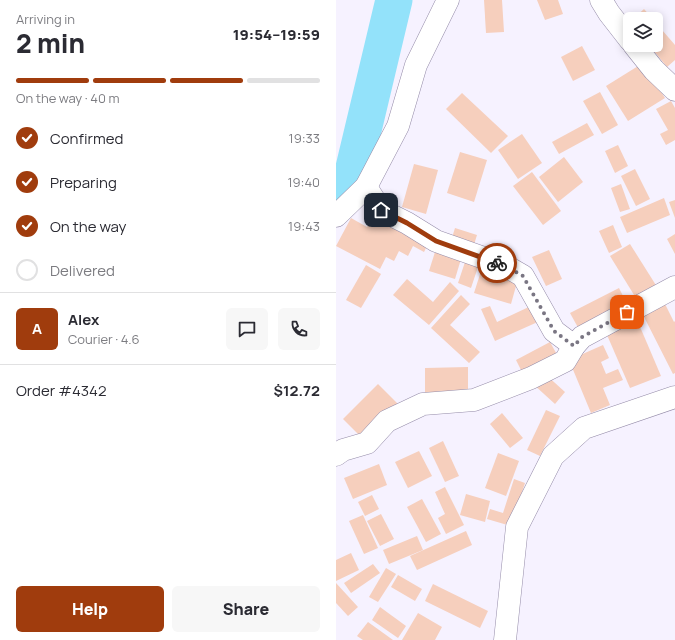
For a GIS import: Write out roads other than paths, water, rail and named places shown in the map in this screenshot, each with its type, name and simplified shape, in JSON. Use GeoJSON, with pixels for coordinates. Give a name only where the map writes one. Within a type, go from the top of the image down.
{"type":"FeatureCollection","features":[{"type":"Feature","properties":{"kind":"street"},"geometry":{"type":"LineString","coordinates":[[336,216],[366,187],[398,126],[416,65],[448,0]]}},
{"type":"Feature","properties":{"kind":"street"},"geometry":{"type":"LineString","coordinates":[[601,0],[623,31]]}},
{"type":"Feature","properties":{"kind":"street"},"geometry":{"type":"LineString","coordinates":[[640,52],[654,70],[675,90]]}},
{"type":"Feature","properties":{"kind":"street"},"geometry":{"type":"LineString","coordinates":[[366,187],[381,210],[407,223],[436,241],[504,265],[523,276],[554,331],[574,346]]}},
{"type":"Feature","properties":{"kind":"street"},"geometry":{"type":"LineString","coordinates":[[336,455],[343,450],[367,443],[387,421],[423,404],[474,400],[531,378],[565,361],[574,346],[582,337],[675,287]]}},
{"type":"Feature","properties":{"kind":"street"},"geometry":{"type":"LineString","coordinates":[[505,640],[517,527],[553,456],[584,428],[675,397]]}},
{"type":"Feature","properties":{"kind":"waterway"},"geometry":{"type":"LineString","coordinates":[[336,202],[348,193],[394,0]]}}]}
